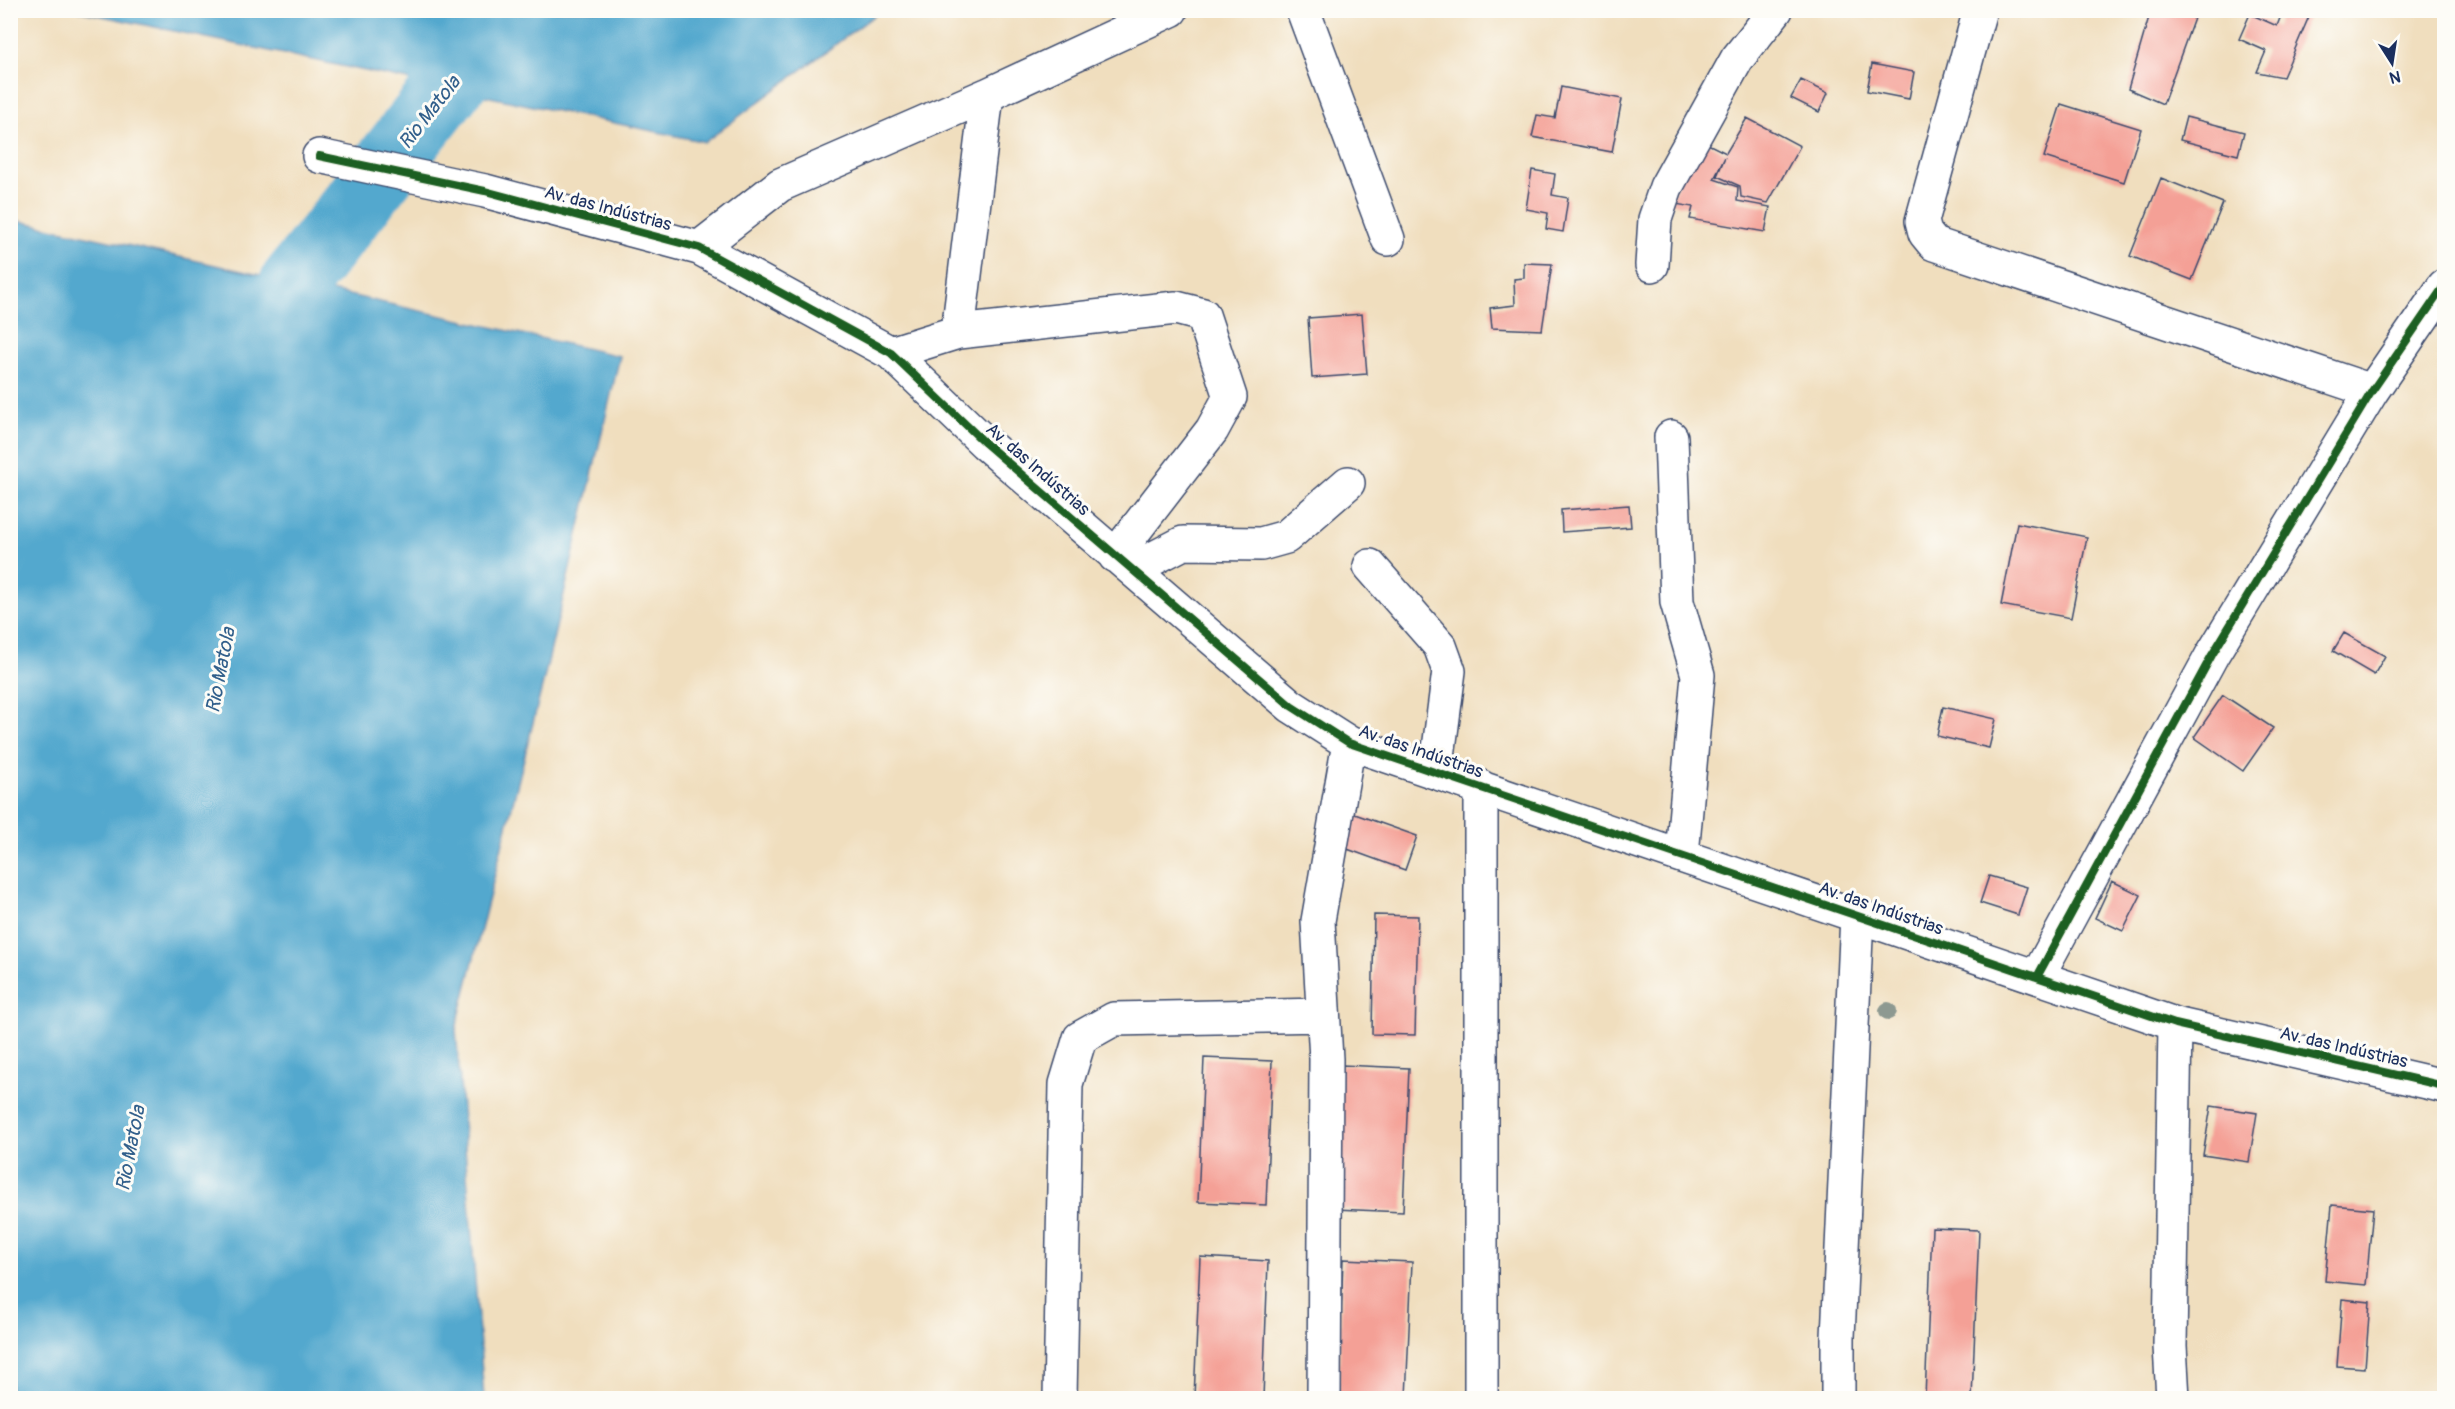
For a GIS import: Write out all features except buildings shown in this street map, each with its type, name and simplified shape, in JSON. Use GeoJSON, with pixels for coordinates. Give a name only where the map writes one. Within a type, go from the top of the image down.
{"type":"FeatureCollection","features":[{"type":"Feature","properties":{"kind":"street"},"geometry":{"type":"LineString","coordinates":[[699,248],[780,185],[987,95],[1171,10]]}},
{"type":"Feature","properties":{"kind":"street"},"geometry":{"type":"LineString","coordinates":[[1303,10],[1388,239]]}},
{"type":"Feature","properties":{"kind":"street"},"geometry":{"type":"LineString","coordinates":[[1652,265],[1655,219],[1666,187],[1737,58],[1776,10]]}},
{"type":"Feature","properties":{"kind":"street"},"geometry":{"type":"LineString","coordinates":[[1980,10],[1922,221],[1925,232],[1934,244],[2372,391]]}},
{"type":"Feature","properties":{"kind":"street"},"geometry":{"type":"LineString","coordinates":[[958,332],[987,95]]}},
{"type":"Feature","properties":{"kind":"street","name":"Av. das Indústrias"},"geometry":{"type":"LineString","coordinates":[[319,156],[485,190],[699,248],[891,353],[985,443],[1291,706],[1349,743],[2175,1024],[2445,1086]]}},
{"type":"Feature","properties":{"kind":"street"},"geometry":{"type":"LineString","coordinates":[[2037,977],[2212,655],[2372,391],[2445,286]]}},
{"type":"Feature","properties":{"kind":"street"},"geometry":{"type":"LineString","coordinates":[[891,353],[958,332],[1176,308],[1203,315],[1230,397],[1212,430],[1124,562]]}},
{"type":"Feature","properties":{"kind":"street"},"geometry":{"type":"LineString","coordinates":[[1671,437],[1677,602],[1698,675],[1698,696],[1682,855]]}},
{"type":"Feature","properties":{"kind":"street"},"geometry":{"type":"LineString","coordinates":[[1124,562],[1183,543],[1261,544],[1286,537],[1348,483]]}},
{"type":"Feature","properties":{"kind":"street"},"geometry":{"type":"LineString","coordinates":[[1370,566],[1440,646],[1449,671],[1436,772]]}},
{"type":"Feature","properties":{"kind":"street"},"geometry":{"type":"LineString","coordinates":[[1323,1398],[1326,1212],[1323,1015],[1318,921],[1349,743]]}},
{"type":"Feature","properties":{"kind":"street"},"geometry":{"type":"LineString","coordinates":[[1481,788],[1481,1398]]}},
{"type":"Feature","properties":{"kind":"street"},"geometry":{"type":"LineString","coordinates":[[1838,1398],[1838,1325],[1857,915]]}},
{"type":"Feature","properties":{"kind":"street"},"geometry":{"type":"LineString","coordinates":[[1060,1398],[1066,1084],[1080,1038],[1113,1019],[1323,1015]]}},
{"type":"Feature","properties":{"kind":"street"},"geometry":{"type":"LineString","coordinates":[[2173,1398],[2170,1346],[2175,1024]]}},
{"type":"Feature","properties":{"kind":"water"},"geometry":{"type":"Polygon","coordinates":[[[880,10],[705,142],[78,11],[880,10]]]}},
{"type":"Feature","properties":{"kind":"water"},"geometry":{"type":"Polygon","coordinates":[[[11,219],[620,356],[543,683],[456,1029],[484,1398],[11,1398],[11,219]]]}},
{"type":"Feature","properties":{"kind":"waterway","name":"Rio Matola"},"geometry":{"type":"LineString","coordinates":[[276,376],[294,283],[509,10]]}},
{"type":"Feature","properties":{"kind":"cycle path"},"geometry":{"type":"LineString","coordinates":[[319,156],[485,191],[699,248],[891,353],[985,443],[1291,706],[1349,743],[2175,1024],[2444,1086]]}},
{"type":"Feature","properties":{"kind":"cycle path"},"geometry":{"type":"LineString","coordinates":[[2037,977],[2212,655],[2372,391],[2444,286]]}}]}
